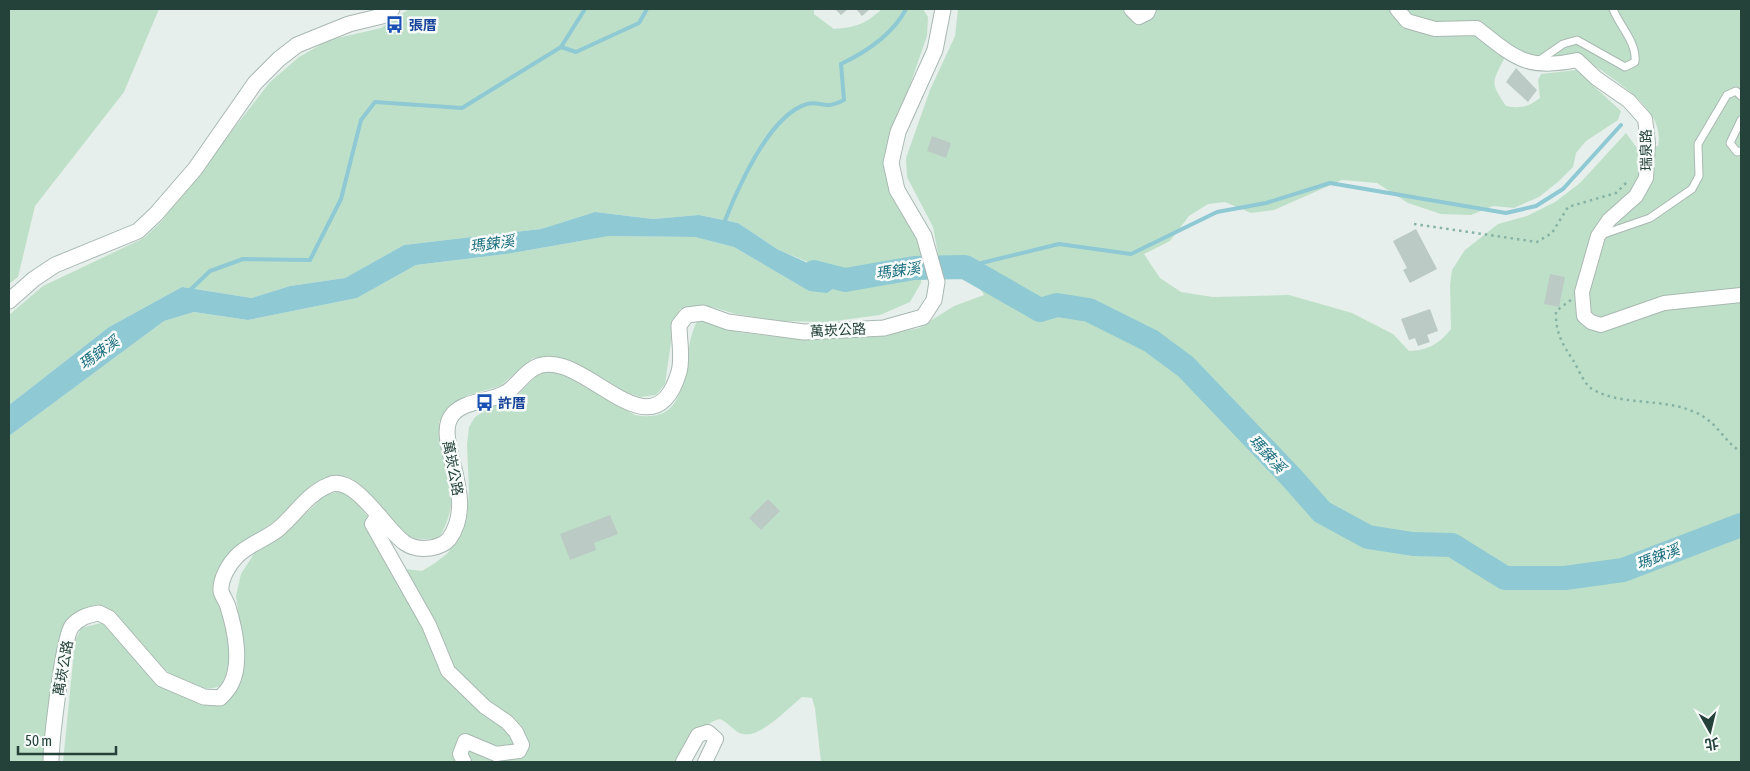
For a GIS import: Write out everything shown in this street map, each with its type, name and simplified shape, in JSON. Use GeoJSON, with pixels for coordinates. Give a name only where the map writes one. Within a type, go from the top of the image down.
{"type":"FeatureCollection","features":[{"type":"Feature","properties":{"kind":"street"},"geometry":{"type":"LineString","coordinates":[[9,301],[34,279],[55,265],[138,231],[156,214],[194,169],[255,83],[279,59],[298,45],[349,24],[382,16],[392,9]]}},
{"type":"Feature","properties":{"kind":"street","name":"萬崁公路"},"geometry":{"type":"LineString","coordinates":[[51,762],[50,744],[66,647],[71,628],[83,617],[99,613],[110,618],[162,679],[204,697],[220,698],[231,684],[237,660],[228,607],[221,591],[225,574],[236,557],[254,542],[277,530],[310,496],[331,483],[346,485],[364,499],[405,543],[422,549],[437,547],[448,540],[458,514],[460,492],[446,432],[448,422],[454,412],[466,406],[506,393],[532,368],[548,363],[564,366],[597,384],[613,396],[641,407],[655,406],[666,398],[679,372],[681,355],[679,325],[687,315],[704,314],[728,322],[804,332],[884,328],[923,317],[934,300],[937,282],[924,236],[898,190],[891,163],[898,132],[935,50],[943,9]]}},
{"type":"Feature","properties":{"kind":"street"},"geometry":{"type":"LineString","coordinates":[[1131,9],[1139,17],[1147,13],[1149,9]]}},
{"type":"Feature","properties":{"kind":"street","name":"瑞泉路"},"geometry":{"type":"LineString","coordinates":[[1397,9],[1407,21],[1435,29],[1477,28],[1509,53],[1533,64],[1552,66],[1577,60],[1596,78],[1629,101],[1645,119],[1648,143],[1646,178],[1636,196],[1609,220],[1598,236],[1582,292],[1584,316],[1591,322],[1602,325],[1664,303],[1741,295]]}},
{"type":"Feature","properties":{"kind":"street"},"geometry":{"type":"LineString","coordinates":[[378,515],[372,524],[429,625],[448,671],[485,707],[507,722],[516,732],[522,745],[519,751],[496,754],[465,741],[460,754],[464,762]]}},
{"type":"Feature","properties":{"kind":"street"},"geometry":{"type":"LineString","coordinates":[[683,762],[698,735],[708,732],[716,739],[705,762]]}},
{"type":"Feature","properties":{"kind":"lane"},"geometry":{"type":"LineString","coordinates":[[1533,64],[1564,44],[1577,40],[1625,67],[1636,62],[1637,50],[1618,21],[1613,9]]}},
{"type":"Feature","properties":{"kind":"lane"},"geometry":{"type":"LineString","coordinates":[[1598,236],[1650,218],[1692,189],[1699,176],[1698,144],[1726,95],[1736,91],[1741,96]]}},
{"type":"Feature","properties":{"kind":"lane"},"geometry":{"type":"LineString","coordinates":[[1741,120],[1730,143],[1737,152],[1741,151]]}},
{"type":"Feature","properties":{"kind":"path"},"geometry":{"type":"LineString","coordinates":[[1414,224],[1537,242],[1552,233],[1568,208],[1616,193],[1631,175]]}},
{"type":"Feature","properties":{"kind":"path"},"geometry":{"type":"LineString","coordinates":[[1582,292],[1556,311],[1555,324],[1559,339],[1590,388],[1618,398],[1671,404],[1694,411],[1712,421],[1741,452]]}},
{"type":"Feature","properties":{"kind":"green space"},"geometry":{"type":"Polygon","coordinates":[[[9,9],[159,9],[124,92],[35,206],[18,277],[9,284],[9,9]]]}},
{"type":"Feature","properties":{"kind":"green space"},"geometry":{"type":"Polygon","coordinates":[[[409,9],[814,9],[814,14],[834,29],[860,24],[882,9],[923,9],[928,17],[927,36],[894,131],[886,163],[908,223],[922,251],[921,283],[910,302],[880,315],[828,322],[777,321],[736,314],[712,307],[680,309],[674,321],[665,384],[656,395],[640,397],[615,388],[570,360],[550,356],[533,358],[500,386],[469,395],[451,405],[439,422],[449,467],[452,495],[446,523],[439,538],[416,539],[403,533],[367,492],[347,477],[336,476],[318,483],[309,489],[280,517],[234,551],[222,563],[216,573],[214,580],[216,595],[229,631],[230,645],[228,667],[220,686],[205,689],[191,686],[177,679],[151,656],[120,620],[76,614],[68,619],[63,626],[45,737],[43,762],[9,762],[9,436],[164,321],[194,312],[248,320],[357,298],[416,265],[506,254],[609,236],[695,237],[734,247],[809,291],[824,269],[777,249],[738,223],[699,215],[653,219],[595,212],[541,229],[404,245],[345,278],[290,286],[252,298],[182,287],[109,327],[9,405],[9,315],[43,286],[144,238],[161,222],[270,82],[299,57],[329,40],[381,28],[409,9]]]}},
{"type":"Feature","properties":{"kind":"green space"},"geometry":{"type":"Polygon","coordinates":[[[958,9],[1389,9],[1405,26],[1416,31],[1433,34],[1476,32],[1503,55],[1504,59],[1494,83],[1506,106],[1511,107],[1524,106],[1540,98],[1538,80],[1541,74],[1576,70],[1621,111],[1618,120],[1586,141],[1576,153],[1573,167],[1558,182],[1539,197],[1514,208],[1493,206],[1471,215],[1441,214],[1408,203],[1377,183],[1342,180],[1274,210],[1251,213],[1225,202],[1208,204],[1189,216],[1170,241],[1144,254],[1160,278],[1181,292],[1213,297],[1289,295],[1352,313],[1393,334],[1409,351],[1428,348],[1442,339],[1451,329],[1450,285],[1452,270],[1465,250],[1498,224],[1527,216],[1555,202],[1580,183],[1626,133],[1637,148],[1658,146],[1658,132],[1653,118],[1644,105],[1619,83],[1580,55],[1555,59],[1529,55],[1512,47],[1476,22],[1446,24],[1413,16],[1406,9],[1741,9],[1741,762],[821,762],[815,708],[812,698],[802,697],[766,727],[750,734],[743,734],[734,730],[720,719],[713,721],[699,735],[688,762],[63,762],[75,641],[81,628],[101,623],[114,633],[156,683],[196,701],[213,706],[228,701],[243,674],[243,651],[236,596],[241,574],[255,552],[281,537],[325,495],[341,491],[350,495],[383,535],[391,559],[398,568],[422,571],[435,563],[448,553],[467,519],[469,490],[467,445],[469,427],[475,417],[498,402],[518,395],[536,376],[545,372],[558,372],[635,415],[655,416],[669,410],[677,398],[683,384],[692,333],[698,320],[738,332],[779,337],[829,339],[880,336],[919,328],[954,306],[984,295],[979,287],[969,279],[954,279],[942,275],[933,227],[907,177],[906,158],[930,90],[955,36],[958,9]]]}},
{"type":"Feature","properties":{"kind":"water","name":"瑪鋉溪"},"geometry":{"type":"Polygon","coordinates":[[[595,212],[653,219],[699,215],[738,223],[777,249],[845,280],[827,293],[809,291],[734,247],[695,237],[609,236],[506,254],[416,265],[357,298],[248,320],[194,312],[164,321],[9,436],[9,405],[109,327],[182,287],[252,298],[290,286],[345,278],[404,245],[541,229],[595,212]]]}},
{"type":"Feature","properties":{"kind":"building"},"geometry":{"type":"Polygon","coordinates":[[[835,9],[848,9],[841,15],[835,9]]]}},
{"type":"Feature","properties":{"kind":"building"},"geometry":{"type":"Polygon","coordinates":[[[856,9],[870,9],[862,16],[856,9]]]}},
{"type":"Feature","properties":{"kind":"building"},"geometry":{"type":"Polygon","coordinates":[[[1516,68],[1537,90],[1528,102],[1506,82],[1516,68]]]}},
{"type":"Feature","properties":{"kind":"building"},"geometry":{"type":"Polygon","coordinates":[[[932,136],[951,143],[946,158],[927,151],[932,136]]]}},
{"type":"Feature","properties":{"kind":"building"},"geometry":{"type":"Polygon","coordinates":[[[1416,229],[1437,269],[1410,283],[1403,270],[1407,268],[1393,241],[1416,229]]]}},
{"type":"Feature","properties":{"kind":"building"},"geometry":{"type":"Polygon","coordinates":[[[1550,274],[1565,277],[1559,307],[1544,304],[1550,274]]]}},
{"type":"Feature","properties":{"kind":"building"},"geometry":{"type":"Polygon","coordinates":[[[1430,309],[1438,331],[1427,335],[1430,342],[1418,346],[1415,338],[1409,340],[1401,319],[1430,309]]]}},
{"type":"Feature","properties":{"kind":"building"},"geometry":{"type":"Polygon","coordinates":[[[768,499],[780,511],[761,530],[749,518],[768,499]]]}},
{"type":"Feature","properties":{"kind":"building"},"geometry":{"type":"Polygon","coordinates":[[[610,515],[618,534],[594,543],[596,550],[570,560],[560,534],[610,515]]]}},
{"type":"Feature","properties":{"kind":"waterway"},"geometry":{"type":"LineString","coordinates":[[561,47],[585,9]]}},
{"type":"Feature","properties":{"kind":"waterway"},"geometry":{"type":"LineString","coordinates":[[188,292],[210,271],[243,259],[310,260],[341,199],[361,120],[375,102],[462,108],[561,47],[576,52],[639,23],[647,9]]}},
{"type":"Feature","properties":{"kind":"waterway"},"geometry":{"type":"LineString","coordinates":[[724,223],[746,174],[767,138],[793,111],[807,104],[831,105],[844,100],[841,64],[860,54],[878,41],[894,26],[906,9]]}},
{"type":"Feature","properties":{"kind":"waterway"},"geometry":{"type":"LineString","coordinates":[[965,267],[1059,244],[1131,254],[1217,212],[1266,203],[1330,183],[1506,213],[1536,206],[1563,189],[1621,125]]}},
{"type":"Feature","properties":{"kind":"waterway","name":"瑪鋉溪"},"geometry":{"type":"LineString","coordinates":[[814,272],[845,280],[914,268],[965,267],[1040,310],[1057,305],[1089,310],[1151,341],[1186,367],[1322,512],[1368,537],[1413,544],[1452,545],[1505,578],[1565,578],[1623,570],[1741,525]]}},
{"type":"Feature","properties":{"kind":"place","name":"張厝"},"geometry":{"type":"Point","coordinates":[395,25]}},
{"type":"Feature","properties":{"kind":"place","name":"許厝"},"geometry":{"type":"Point","coordinates":[484,403]}}]}
